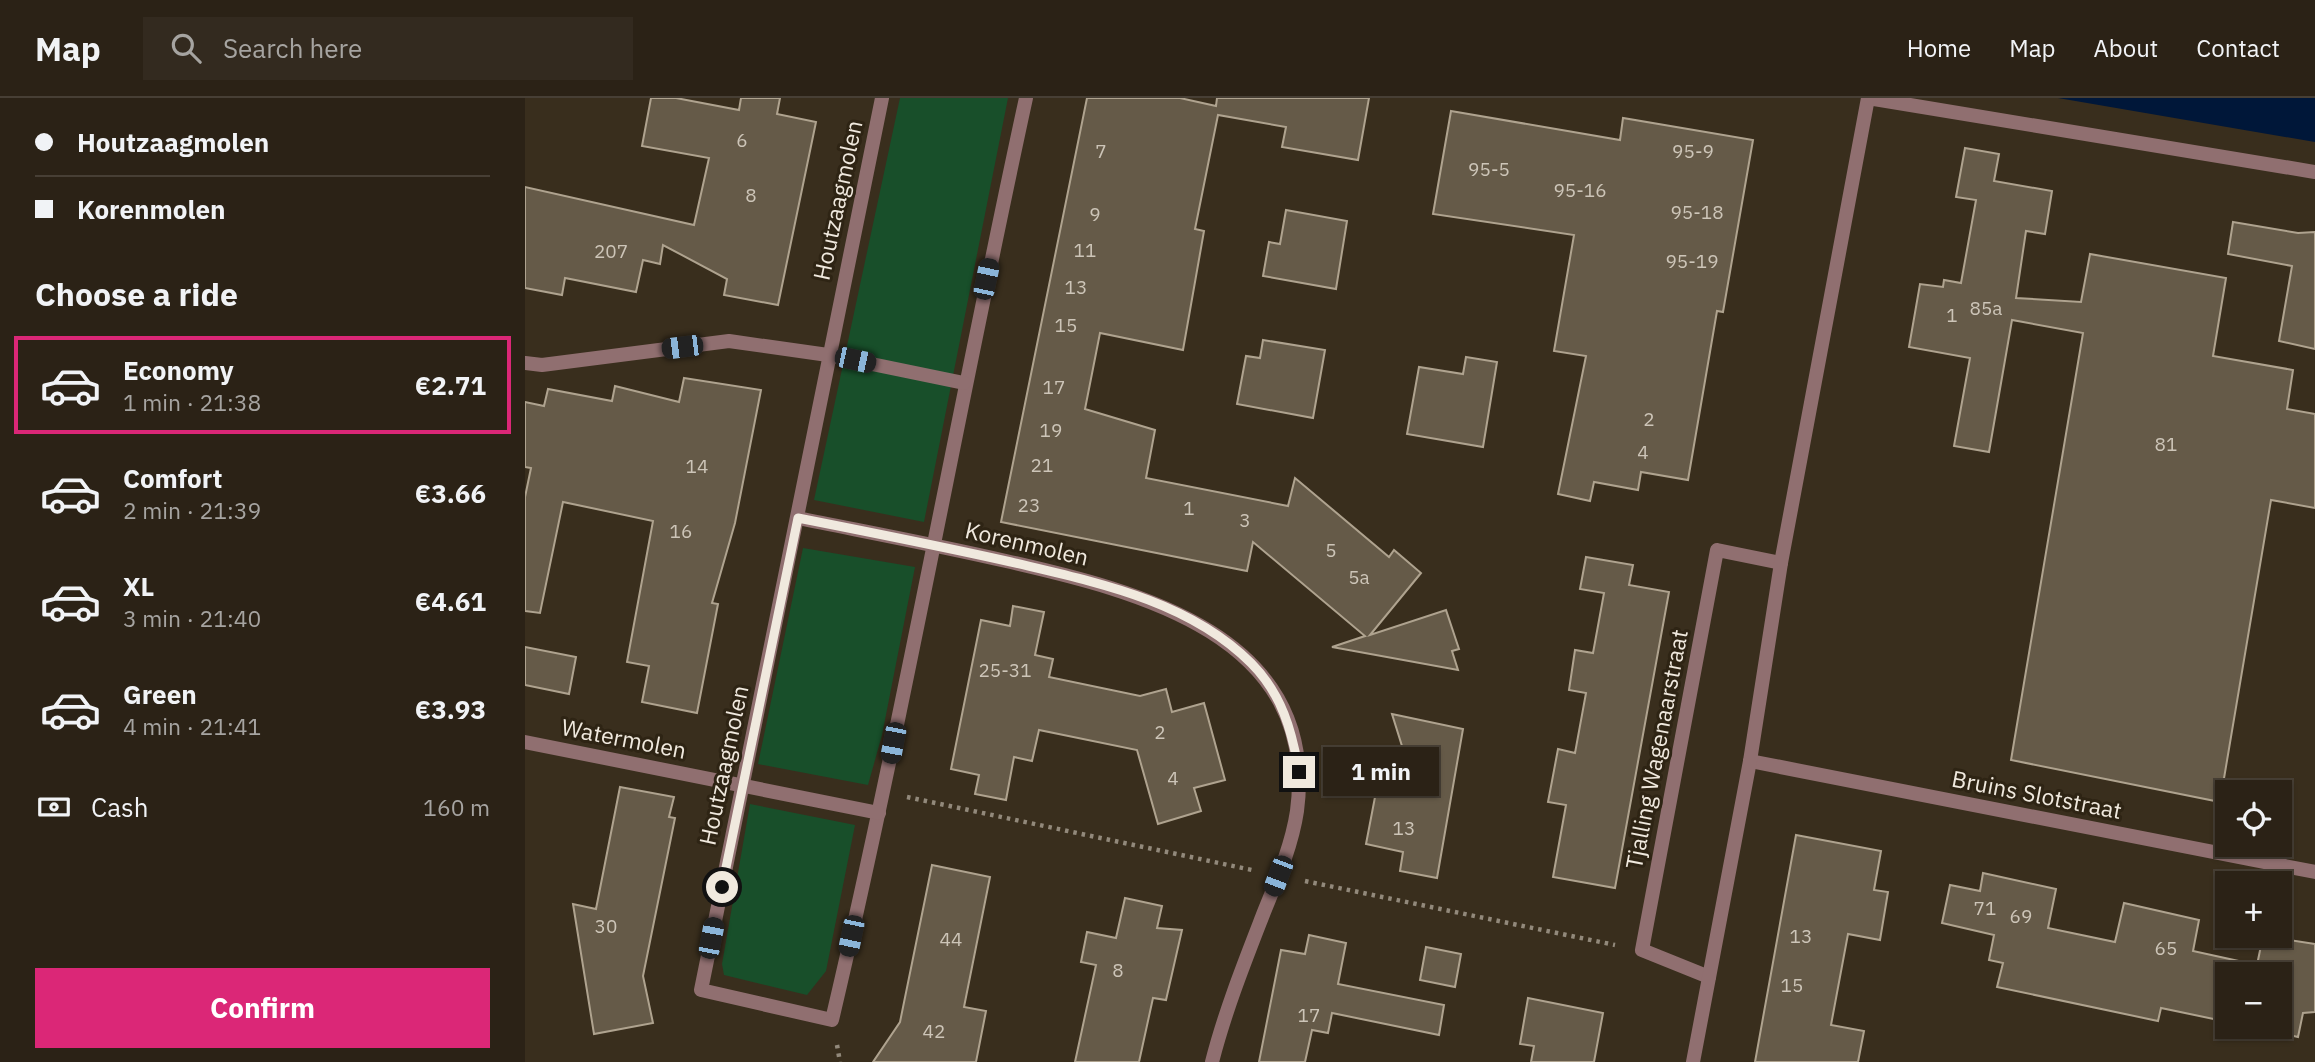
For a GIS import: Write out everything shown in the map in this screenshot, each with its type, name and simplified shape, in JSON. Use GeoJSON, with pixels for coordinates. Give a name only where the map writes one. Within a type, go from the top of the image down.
{"type":"FeatureCollection","features":[{"type":"Feature","properties":{"kind":"street","name":"Houtzaagmolen"},"geometry":{"type":"LineString","coordinates":[[882,98],[701,990],[832,1020],[879,813],[964,383],[1026,98]]}},
{"type":"Feature","properties":{"kind":"street"},"geometry":{"type":"LineString","coordinates":[[1693,1062],[1750,761],[1781,563],[1868,98],[2315,172]]}},
{"type":"Feature","properties":{"kind":"street"},"geometry":{"type":"LineString","coordinates":[[525,363],[542,365],[729,341],[828,355],[964,383]]}},
{"type":"Feature","properties":{"kind":"street"},"geometry":{"type":"LineString","coordinates":[[798,518],[932,544]]}},
{"type":"Feature","properties":{"kind":"street","name":"Korenmolen"},"geometry":{"type":"LineString","coordinates":[[932,544],[1134,594],[1189,618],[1223,638],[1253,664],[1274,692],[1292,727],[1299,772],[1297,813],[1278,876],[1221,1027],[1212,1062]]}},
{"type":"Feature","properties":{"kind":"street","name":"Tjalling Wagenaarstraat"},"geometry":{"type":"LineString","coordinates":[[1642,950],[1717,550],[1781,563]]}},
{"type":"Feature","properties":{"kind":"street","name":"Watermolen"},"geometry":{"type":"LineString","coordinates":[[525,742],[879,813]]}},
{"type":"Feature","properties":{"kind":"street","name":"Bruins Slotstraat"},"geometry":{"type":"LineString","coordinates":[[1750,761],[2315,872]]}},
{"type":"Feature","properties":{"kind":"street"},"geometry":{"type":"LineString","coordinates":[[1642,950],[1709,977]]}},
{"type":"Feature","properties":{"kind":"path"},"geometry":{"type":"LineString","coordinates":[[883,792],[1642,950]]}},
{"type":"Feature","properties":{"kind":"green space"},"geometry":{"type":"Polygon","coordinates":[[[900,98],[1008,98],[924,522],[814,500],[900,98]]]}},
{"type":"Feature","properties":{"kind":"green space"},"geometry":{"type":"Polygon","coordinates":[[[803,548],[915,567],[882,735],[868,785],[758,764],[803,548]]]}},
{"type":"Feature","properties":{"kind":"green space"},"geometry":{"type":"Polygon","coordinates":[[[750,804],[855,825],[826,971],[807,995],[724,975],[722,964],[750,804]]]}},
{"type":"Feature","properties":{"kind":"water"},"geometry":{"type":"Polygon","coordinates":[[[2058,98],[2315,98],[2315,142],[2058,98]]]}},
{"type":"Feature","properties":{"kind":"building"},"geometry":{"type":"Polygon","coordinates":[[[651,98],[676,98],[739,110],[741,98],[780,98],[777,114],[816,122],[778,305],[724,295],[727,279],[663,245],[660,264],[643,260],[636,292],[565,278],[562,295],[525,288],[525,187],[694,225],[709,158],[642,146],[651,98]]]}},
{"type":"Feature","properties":{"kind":"building"},"geometry":{"type":"Polygon","coordinates":[[[1087,98],[1180,98],[1216,106],[1217,98],[1369,98],[1358,160],[1282,147],[1286,127],[1218,115],[1195,229],[1204,231],[1183,350],[1100,333],[1085,409],[1155,430],[1146,478],[1288,506],[1295,478],[1389,557],[1394,550],[1421,573],[1370,635],[1446,610],[1459,649],[1452,651],[1458,670],[1332,647],[1365,636],[1253,542],[1247,571],[1001,522],[1087,98]]]}},
{"type":"Feature","properties":{"kind":"building"},"geometry":{"type":"Polygon","coordinates":[[[1451,111],[1620,140],[1623,118],[1753,140],[1723,312],[1717,311],[1688,480],[1641,472],[1638,490],[1594,482],[1590,501],[1558,494],[1586,356],[1554,351],[1574,235],[1433,214],[1451,111]]]}},
{"type":"Feature","properties":{"kind":"building"},"geometry":{"type":"Polygon","coordinates":[[[1965,148],[1999,154],[1994,181],[2052,191],[2045,234],[2026,231],[2016,298],[2081,302],[2090,254],[2226,278],[2213,356],[2293,370],[2287,409],[2315,414],[2315,508],[2271,500],[2224,780],[2215,780],[2215,801],[2011,760],[2083,333],[2012,320],[1989,452],[1954,446],[1970,358],[1909,347],[1920,284],[1943,287],[1944,280],[1961,283],[1976,200],[1956,197],[1965,148]]]}},
{"type":"Feature","properties":{"kind":"building"},"geometry":{"type":"Polygon","coordinates":[[[1286,210],[1347,221],[1336,289],[1263,276],[1269,242],[1280,244],[1286,210]]]}},
{"type":"Feature","properties":{"kind":"building"},"geometry":{"type":"Polygon","coordinates":[[[2233,222],[2298,233],[2315,232],[2315,349],[2279,341],[2292,266],[2228,254],[2233,222]]]}},
{"type":"Feature","properties":{"kind":"building"},"geometry":{"type":"Polygon","coordinates":[[[1263,340],[1325,350],[1313,418],[1237,404],[1246,356],[1260,358],[1263,340]]]}},
{"type":"Feature","properties":{"kind":"building"},"geometry":{"type":"Polygon","coordinates":[[[1466,357],[1497,362],[1483,447],[1407,434],[1419,367],[1463,374],[1466,357]]]}},
{"type":"Feature","properties":{"kind":"building"},"geometry":{"type":"Polygon","coordinates":[[[684,378],[761,390],[735,523],[712,603],[718,604],[697,713],[642,702],[649,666],[627,662],[653,521],[563,502],[540,613],[525,611],[525,497],[531,468],[525,467],[525,402],[544,406],[548,389],[612,401],[615,386],[679,402],[684,378]]]}},
{"type":"Feature","properties":{"kind":"building"},"geometry":{"type":"Polygon","coordinates":[[[1586,557],[1633,565],[1629,585],[1669,592],[1615,888],[1553,877],[1566,805],[1548,802],[1558,749],[1575,753],[1586,693],[1569,690],[1575,650],[1593,653],[1604,593],[1580,589],[1586,557]]]}},
{"type":"Feature","properties":{"kind":"building"},"geometry":{"type":"Polygon","coordinates":[[[1013,606],[1044,612],[1035,655],[1053,659],[1049,677],[1140,696],[1166,689],[1172,712],[1204,703],[1225,780],[1194,788],[1201,811],[1158,824],[1137,750],[1039,730],[1032,761],[1014,757],[1006,800],[975,794],[979,775],[951,769],[981,620],[1010,626],[1013,606]]]}},
{"type":"Feature","properties":{"kind":"building"},"geometry":{"type":"Polygon","coordinates":[[[525,647],[576,657],[569,694],[525,685],[525,647]]]}},
{"type":"Feature","properties":{"kind":"building"},"geometry":{"type":"Polygon","coordinates":[[[1392,714],[1463,729],[1437,878],[1400,871],[1403,852],[1366,844],[1380,771],[1412,778],[1392,714]]]}},
{"type":"Feature","properties":{"kind":"building"},"geometry":{"type":"Polygon","coordinates":[[[620,787],[674,797],[669,817],[675,818],[643,976],[653,1023],[594,1034],[573,904],[596,909],[620,787]]]}},
{"type":"Feature","properties":{"kind":"building"},"geometry":{"type":"Polygon","coordinates":[[[1796,835],[1881,851],[1874,890],[1888,892],[1880,940],[1848,934],[1831,1025],[1864,1031],[1858,1062],[1755,1062],[1796,835]]]}},
{"type":"Feature","properties":{"kind":"building"},"geometry":{"type":"Polygon","coordinates":[[[932,865],[990,877],[964,1007],[986,1011],[976,1062],[873,1062],[900,1022],[932,865]]]}},
{"type":"Feature","properties":{"kind":"building"},"geometry":{"type":"Polygon","coordinates":[[[1983,873],[2056,889],[2048,928],[2115,942],[2124,903],[2199,920],[2193,951],[2243,962],[2215,962],[2215,1019],[2161,1008],[2158,1021],[1997,987],[2003,963],[1989,960],[1994,935],[1942,923],[1950,885],[1980,891],[1983,873]]]}},
{"type":"Feature","properties":{"kind":"building"},"geometry":{"type":"Polygon","coordinates":[[[1125,898],[1162,906],[1157,928],[1182,930],[1166,1000],[1153,998],[1139,1062],[1075,1062],[1096,965],[1081,962],[1087,932],[1116,938],[1125,898]]]}},
{"type":"Feature","properties":{"kind":"building"},"geometry":{"type":"Polygon","coordinates":[[[1309,935],[1346,943],[1338,984],[1444,1005],[1439,1035],[1332,1013],[1328,1033],[1312,1030],[1305,1062],[1259,1062],[1281,950],[1305,954],[1309,935]]]}},
{"type":"Feature","properties":{"kind":"building"},"geometry":{"type":"Polygon","coordinates":[[[2292,940],[2315,944],[2315,1012],[2303,1013],[2298,1037],[2292,1036],[2292,962],[2258,962],[2261,948],[2292,948],[2292,940]]]}},
{"type":"Feature","properties":{"kind":"building"},"geometry":{"type":"Polygon","coordinates":[[[1426,947],[1461,954],[1455,987],[1420,980],[1426,947]]]}},
{"type":"Feature","properties":{"kind":"building"},"geometry":{"type":"Polygon","coordinates":[[[1528,998],[1603,1013],[1594,1062],[1531,1062],[1534,1046],[1520,1044],[1528,998]]]}},
{"type":"Feature","properties":{"kind":"route"},"geometry":{"type":"LineString","coordinates":[[722,887],[798,518],[932,544],[1071,576],[1134,594],[1189,618],[1223,638],[1253,664],[1274,692],[1292,727],[1299,772]]}}]}
